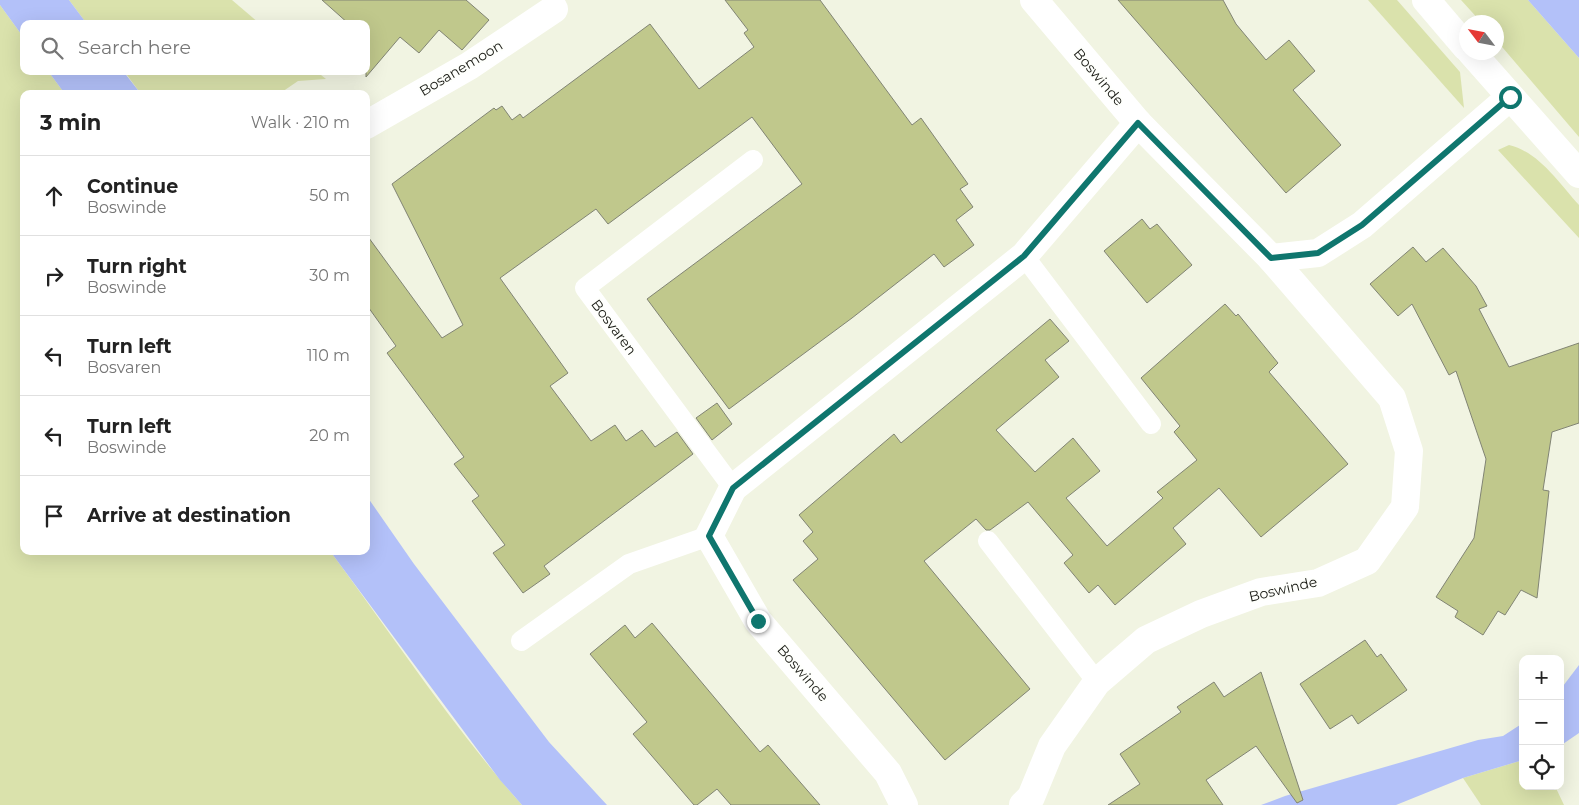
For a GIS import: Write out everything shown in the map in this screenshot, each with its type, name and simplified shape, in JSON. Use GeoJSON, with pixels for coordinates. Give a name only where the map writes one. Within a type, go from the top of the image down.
{"type":"FeatureCollection","features":[{"type":"Feature","properties":{"kind":"street","name":"Boswinde"},"geometry":{"type":"LineString","coordinates":[[1023,805],[1031,797],[1052,746],[1097,682],[1146,640],[1201,614],[1261,592],[1318,583],[1367,561],[1405,507],[1409,452],[1392,398],[1271,258],[1138,123],[1034,0]]}},
{"type":"Feature","properties":{"kind":"street"},"geometry":{"type":"LineString","coordinates":[[1426,0],[1459,39]]}},
{"type":"Feature","properties":{"kind":"street","name":"Bosanemoon"},"geometry":{"type":"LineString","coordinates":[[370,123],[469,66],[558,3]]}},
{"type":"Feature","properties":{"kind":"street"},"geometry":{"type":"LineString","coordinates":[[1478,60],[1579,174]]}},
{"type":"Feature","properties":{"kind":"street"},"geometry":{"type":"LineString","coordinates":[[1271,258],[1318,253],[1362,225],[1510,97]]}},
{"type":"Feature","properties":{"kind":"street"},"geometry":{"type":"LineString","coordinates":[[709,536],[733,488],[1024,256],[1138,123]]}},
{"type":"Feature","properties":{"kind":"street","name":"Boswinde"},"geometry":{"type":"LineString","coordinates":[[709,536],[758,621],[888,773],[904,805]]}},
{"type":"Feature","properties":{"kind":"lane","name":"Bosvaren"},"geometry":{"type":"LineString","coordinates":[[733,488],[585,288],[753,160]]}},
{"type":"Feature","properties":{"kind":"lane"},"geometry":{"type":"LineString","coordinates":[[1024,256],[1151,424]]}},
{"type":"Feature","properties":{"kind":"lane"},"geometry":{"type":"LineString","coordinates":[[521,641],[628,564],[709,536]]}},
{"type":"Feature","properties":{"kind":"lane"},"geometry":{"type":"LineString","coordinates":[[988,541],[1097,682]]}},
{"type":"Feature","properties":{"kind":"green space"},"geometry":{"type":"Polygon","coordinates":[[[69,0],[232,0],[255,20],[84,20],[69,0]]]}},
{"type":"Feature","properties":{"kind":"green space"},"geometry":{"type":"Polygon","coordinates":[[[1368,0],[1397,0],[1460,72],[1464,108],[1368,0]]]}},
{"type":"Feature","properties":{"kind":"green space"},"geometry":{"type":"Polygon","coordinates":[[[1461,0],[1528,0],[1579,58],[1579,137],[1504,49],[1504,15],[1475,15],[1461,0]]]}},
{"type":"Feature","properties":{"kind":"green space"},"geometry":{"type":"Polygon","coordinates":[[[0,5],[20,32],[20,75],[51,75],[62,90],[20,90],[20,555],[333,555],[471,744],[522,805],[0,805],[0,5]]]}},
{"type":"Feature","properties":{"kind":"green space"},"geometry":{"type":"Polygon","coordinates":[[[127,75],[321,75],[326,79],[298,81],[285,90],[138,90],[127,75]]]}},
{"type":"Feature","properties":{"kind":"green space"},"geometry":{"type":"Polygon","coordinates":[[[1509,145],[1530,154],[1539,161],[1579,205],[1579,238],[1498,150],[1509,145]]]}},
{"type":"Feature","properties":{"kind":"green space"},"geometry":{"type":"Polygon","coordinates":[[[1519,761],[1519,790],[1557,790],[1564,805],[1481,805],[1463,778],[1519,761]]]}},
{"type":"Feature","properties":{"kind":"water"},"geometry":{"type":"Polygon","coordinates":[[[0,0],[69,0],[84,20],[20,20],[20,32],[0,5],[0,0]]]}},
{"type":"Feature","properties":{"kind":"water"},"geometry":{"type":"Polygon","coordinates":[[[1528,0],[1579,0],[1579,58],[1528,0]]]}},
{"type":"Feature","properties":{"kind":"water"},"geometry":{"type":"Polygon","coordinates":[[[51,75],[126,75],[138,90],[62,90],[51,75]]]}},
{"type":"Feature","properties":{"kind":"water"},"geometry":{"type":"Polygon","coordinates":[[[370,501],[414,564],[549,742],[607,805],[522,805],[500,780],[333,555],[370,555],[370,501]]]}},
{"type":"Feature","properties":{"kind":"water"},"geometry":{"type":"Polygon","coordinates":[[[1579,665],[1579,733],[1564,743],[1564,700],[1564,685],[1579,665]]]}},
{"type":"Feature","properties":{"kind":"water"},"geometry":{"type":"Polygon","coordinates":[[[1519,726],[1519,761],[1463,778],[1396,805],[1261,805],[1285,796],[1478,740],[1503,736],[1519,726]]]}},
{"type":"Feature","properties":{"kind":"building"},"geometry":{"type":"Polygon","coordinates":[[[322,0],[466,0],[489,20],[462,50],[439,30],[419,53],[400,37],[370,72],[370,20],[344,20],[322,0]]]}},
{"type":"Feature","properties":{"kind":"building"},"geometry":{"type":"Polygon","coordinates":[[[725,0],[820,0],[912,125],[921,118],[968,184],[960,189],[973,207],[956,220],[974,245],[944,267],[934,254],[852,318],[729,409],[647,299],[802,184],[752,117],[608,224],[596,209],[500,278],[568,373],[550,386],[591,441],[615,425],[626,441],[642,430],[655,447],[677,432],[693,454],[544,566],[550,574],[523,593],[493,553],[505,545],[472,501],[479,496],[454,464],[464,457],[387,353],[396,346],[370,310],[370,239],[442,338],[463,325],[392,184],[494,108],[496,110],[502,106],[512,120],[520,114],[523,118],[650,24],[699,89],[754,47],[744,33],[748,30],[725,0]]]}},
{"type":"Feature","properties":{"kind":"building"},"geometry":{"type":"Polygon","coordinates":[[[1118,0],[1223,0],[1236,24],[1266,60],[1289,40],[1315,71],[1293,90],[1341,145],[1286,193],[1118,0]]]}},
{"type":"Feature","properties":{"kind":"building"},"geometry":{"type":"Polygon","coordinates":[[[1142,219],[1150,229],[1157,224],[1192,265],[1147,303],[1104,251],[1142,219]]]}},
{"type":"Feature","properties":{"kind":"building"},"geometry":{"type":"Polygon","coordinates":[[[1413,247],[1426,262],[1443,248],[1476,286],[1487,306],[1479,309],[1509,367],[1579,343],[1579,423],[1552,432],[1543,490],[1549,491],[1537,598],[1521,590],[1505,615],[1498,611],[1483,635],[1455,617],[1458,611],[1436,597],[1474,538],[1486,459],[1456,371],[1449,375],[1412,304],[1398,316],[1370,284],[1413,247]]]}},
{"type":"Feature","properties":{"kind":"building"},"geometry":{"type":"Polygon","coordinates":[[[1225,304],[1236,316],[1238,314],[1278,363],[1269,372],[1348,464],[1261,537],[1219,488],[1173,528],[1186,544],[1115,605],[1098,585],[1089,593],[1064,563],[1073,555],[1028,502],[990,530],[986,530],[976,519],[924,561],[1030,689],[945,760],[793,580],[818,559],[803,541],[813,532],[799,515],[894,434],[901,443],[1050,319],[1069,341],[1045,360],[1059,377],[996,430],[1035,472],[1073,438],[1100,471],[1066,498],[1107,546],[1163,498],[1157,492],[1197,460],[1174,432],[1180,426],[1141,378],[1225,304]]]}},
{"type":"Feature","properties":{"kind":"building"},"geometry":{"type":"Polygon","coordinates":[[[717,403],[732,424],[712,440],[696,418],[717,403]]]}},
{"type":"Feature","properties":{"kind":"building"},"geometry":{"type":"Polygon","coordinates":[[[652,623],[760,752],[768,745],[820,805],[731,805],[717,789],[697,805],[694,805],[633,734],[647,722],[590,654],[625,625],[635,638],[652,623]]]}},
{"type":"Feature","properties":{"kind":"building"},"geometry":{"type":"Polygon","coordinates":[[[1365,640],[1377,657],[1381,654],[1407,690],[1358,724],[1352,715],[1330,729],[1300,684],[1365,640]]]}},
{"type":"Feature","properties":{"kind":"building"},"geometry":{"type":"Polygon","coordinates":[[[1261,672],[1303,800],[1297,803],[1256,746],[1206,780],[1223,805],[1108,805],[1140,784],[1120,754],[1181,712],[1177,707],[1214,682],[1224,697],[1261,672]]]}},
{"type":"Feature","properties":{"kind":"route"},"geometry":{"type":"LineString","coordinates":[[758,621],[709,536],[733,488],[886,368],[1024,256],[1138,123],[1271,258],[1318,253],[1362,225],[1510,97]]}}]}
